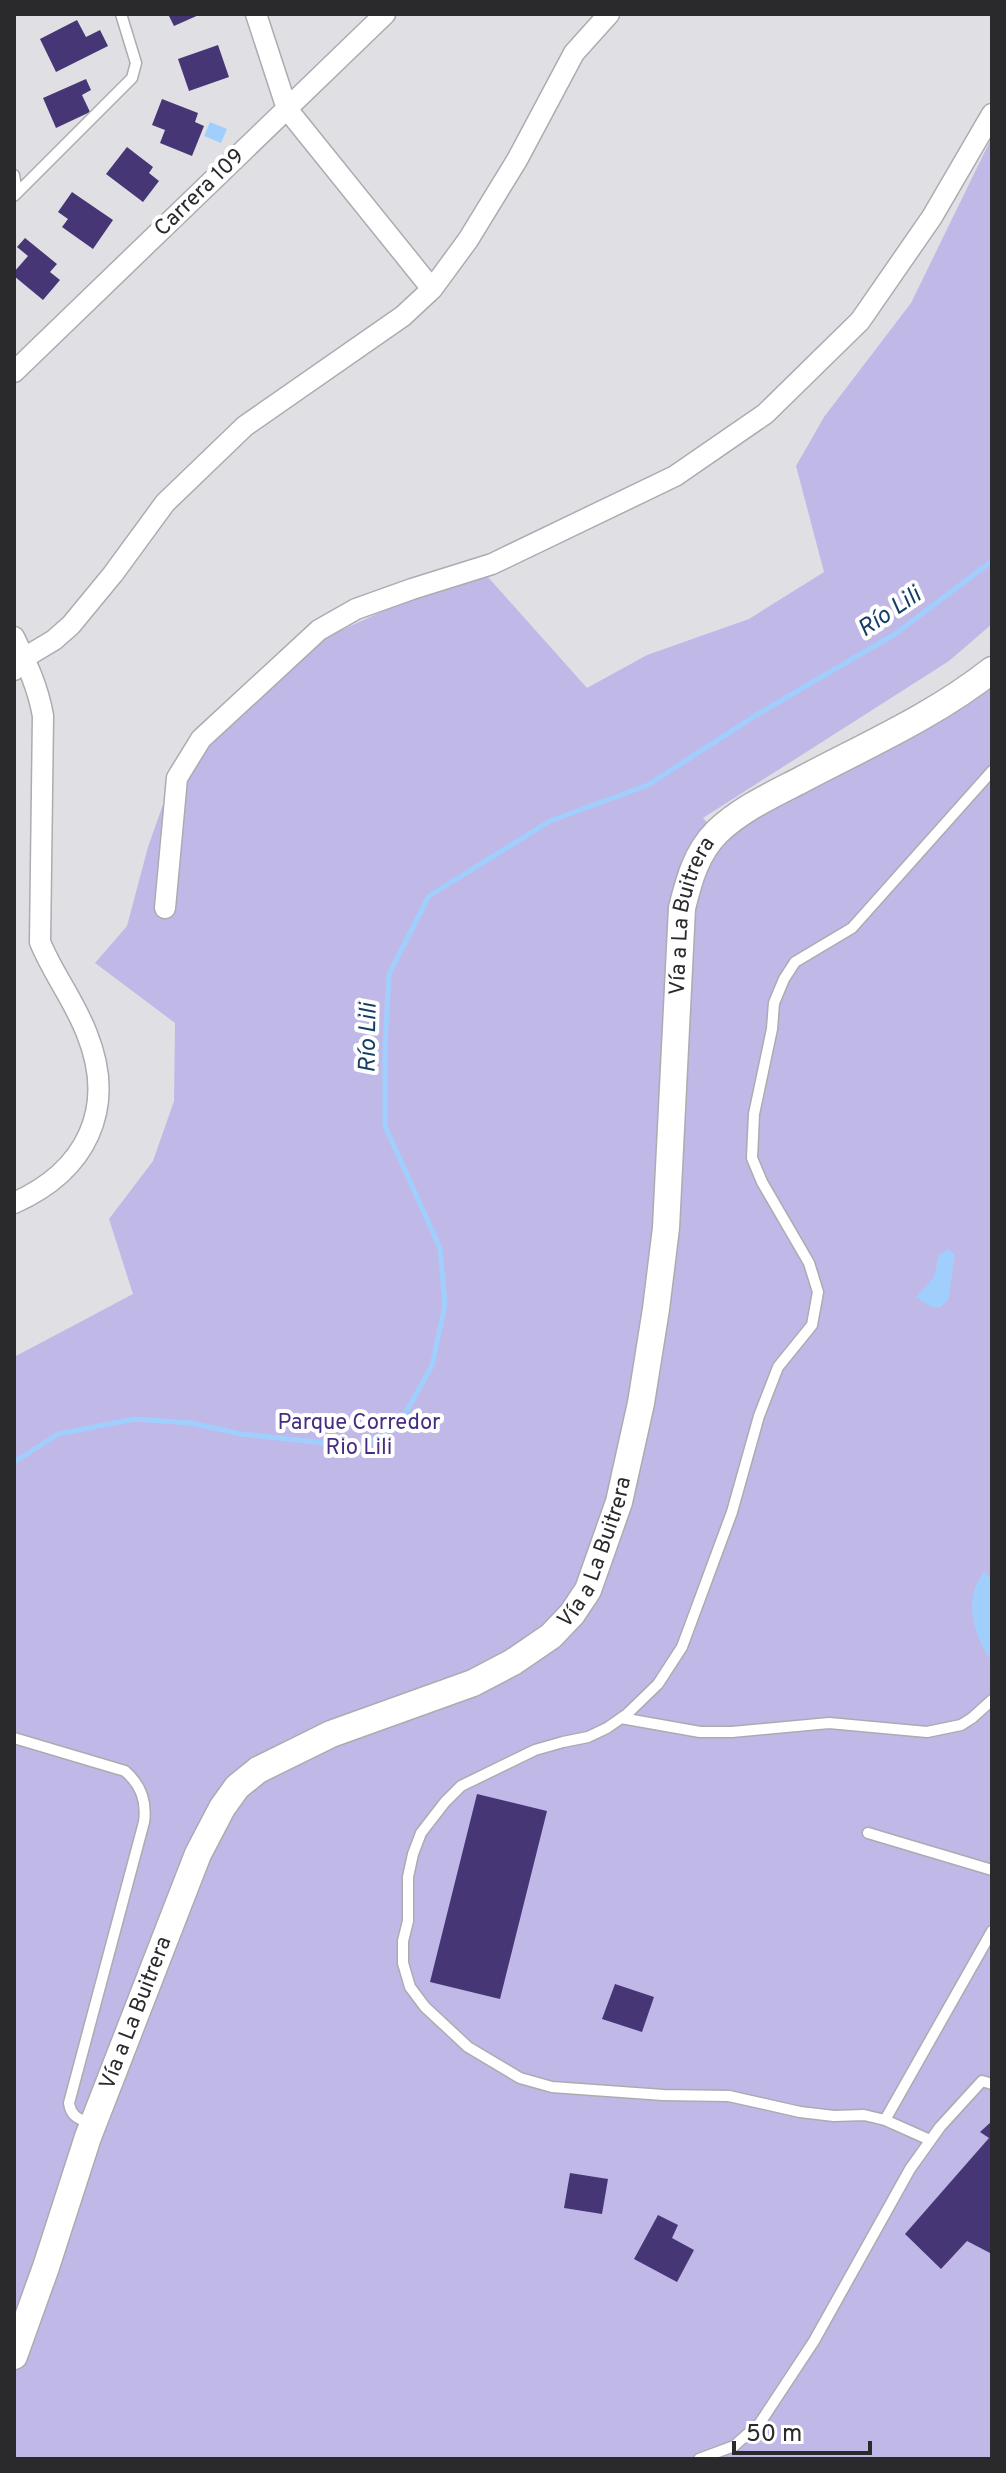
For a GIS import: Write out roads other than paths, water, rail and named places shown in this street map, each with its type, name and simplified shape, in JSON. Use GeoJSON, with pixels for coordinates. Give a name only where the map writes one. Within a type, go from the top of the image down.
{"type":"FeatureCollection","features":[{"type":"Feature","properties":{"kind":"street"},"geometry":{"type":"LineString","coordinates":[[256,14],[287,109],[432,289]]}},
{"type":"Feature","properties":{"kind":"street","name":"Carrera 109"},"geometry":{"type":"LineString","coordinates":[[14,372],[385,14]]}},
{"type":"Feature","properties":{"kind":"street"},"geometry":{"type":"LineString","coordinates":[[17,659],[54,640],[71,625],[165,503],[245,426],[403,316],[432,289],[468,240],[517,160],[574,53],[609,14]]}},
{"type":"Feature","properties":{"kind":"street"},"geometry":{"type":"LineString","coordinates":[[165,908],[177,778],[201,739],[319,630],[356,609],[492,564],[675,476],[765,414],[860,321],[932,217],[992,114]]}},
{"type":"Feature","properties":{"kind":"street"},"geometry":{"type":"LineString","coordinates":[[14,637],[17,659],[39,692],[43,716],[40,942],[49,965],[87,1033],[96,1062],[100,1096],[88,1136],[75,1158],[37,1193],[14,1203]]}},
{"type":"Feature","properties":{"kind":"street","name":"Vía a La Buitrera"},"geometry":{"type":"LineString","coordinates":[[14,2356],[93,2126],[198,1854],[237,1787],[258,1770],[331,1734],[473,1683],[513,1662],[551,1636],[572,1614],[588,1590],[619,1502],[641,1403],[656,1309],[666,1228],[682,908],[691,871],[702,851],[716,833],[752,806],[944,704],[992,670]]}},
{"type":"Feature","properties":{"kind":"lane"},"geometry":{"type":"LineString","coordinates":[[16,194],[132,78],[136,63],[121,14]]}},
{"type":"Feature","properties":{"kind":"lane"},"geometry":{"type":"LineString","coordinates":[[14,175],[16,194]]}},
{"type":"Feature","properties":{"kind":"lane"},"geometry":{"type":"LineString","coordinates":[[930,2140],[885,2120],[864,2115],[834,2116],[800,2112],[729,2096],[552,2087],[520,2078],[468,2047],[425,2007],[410,1987],[403,1963],[403,1941],[408,1921],[408,1877],[413,1854],[421,1833],[432,1817],[461,1786],[535,1750],[588,1737],[607,1728],[658,1684],[682,1647],[732,1512],[759,1416],[778,1367],[812,1325],[818,1292],[809,1263],[762,1182],[752,1158],[754,1114],[772,1029],[774,1003],[795,962],[852,928],[992,771]]}},
{"type":"Feature","properties":{"kind":"lane"},"geometry":{"type":"LineString","coordinates":[[621,1718],[700,1732],[829,1723],[927,1732],[961,1725],[992,1700]]}},
{"type":"Feature","properties":{"kind":"lane"},"geometry":{"type":"LineString","coordinates":[[14,1738],[125,1771],[134,1779],[144,1799],[144,1822],[69,2103],[70,2112],[93,2126]]}},
{"type":"Feature","properties":{"kind":"lane"},"geometry":{"type":"LineString","coordinates":[[868,1833],[992,1870]]}},
{"type":"Feature","properties":{"kind":"lane"},"geometry":{"type":"LineString","coordinates":[[885,2120],[992,1931]]}},
{"type":"Feature","properties":{"kind":"lane"},"geometry":{"type":"LineString","coordinates":[[699,2459],[734,2446],[760,2423],[814,2341],[910,2169],[930,2140],[987,2083]]}},
{"type":"Feature","properties":{"kind":"water"},"geometry":{"type":"Polygon","coordinates":[[[210,122],[227,129],[221,143],[204,136],[210,122]]]}},
{"type":"Feature","properties":{"kind":"water"},"geometry":{"type":"Polygon","coordinates":[[[948,1249],[955,1255],[948,1300],[939,1308],[931,1307],[916,1297],[934,1277],[939,1255],[948,1249]]]}},
{"type":"Feature","properties":{"kind":"water"},"geometry":{"type":"Polygon","coordinates":[[[984,1571],[992,1580],[992,1661],[978,1636],[972,1606],[976,1586],[984,1571]]]}},
{"type":"Feature","properties":{"kind":"waterway","name":"Río Lili"},"geometry":{"type":"LineString","coordinates":[[14,1462],[58,1434],[135,1419],[190,1423],[241,1434],[363,1447],[402,1419],[432,1366],[445,1304],[440,1248],[385,1126],[389,974],[429,896],[550,821],[648,785],[758,714],[895,634],[992,561]]}},
{"type":"Feature","properties":{"kind":"park label","name":"Parque Corredor Rio Lili"},"geometry":{"type":"Point","coordinates":[359,1436]}}]}
